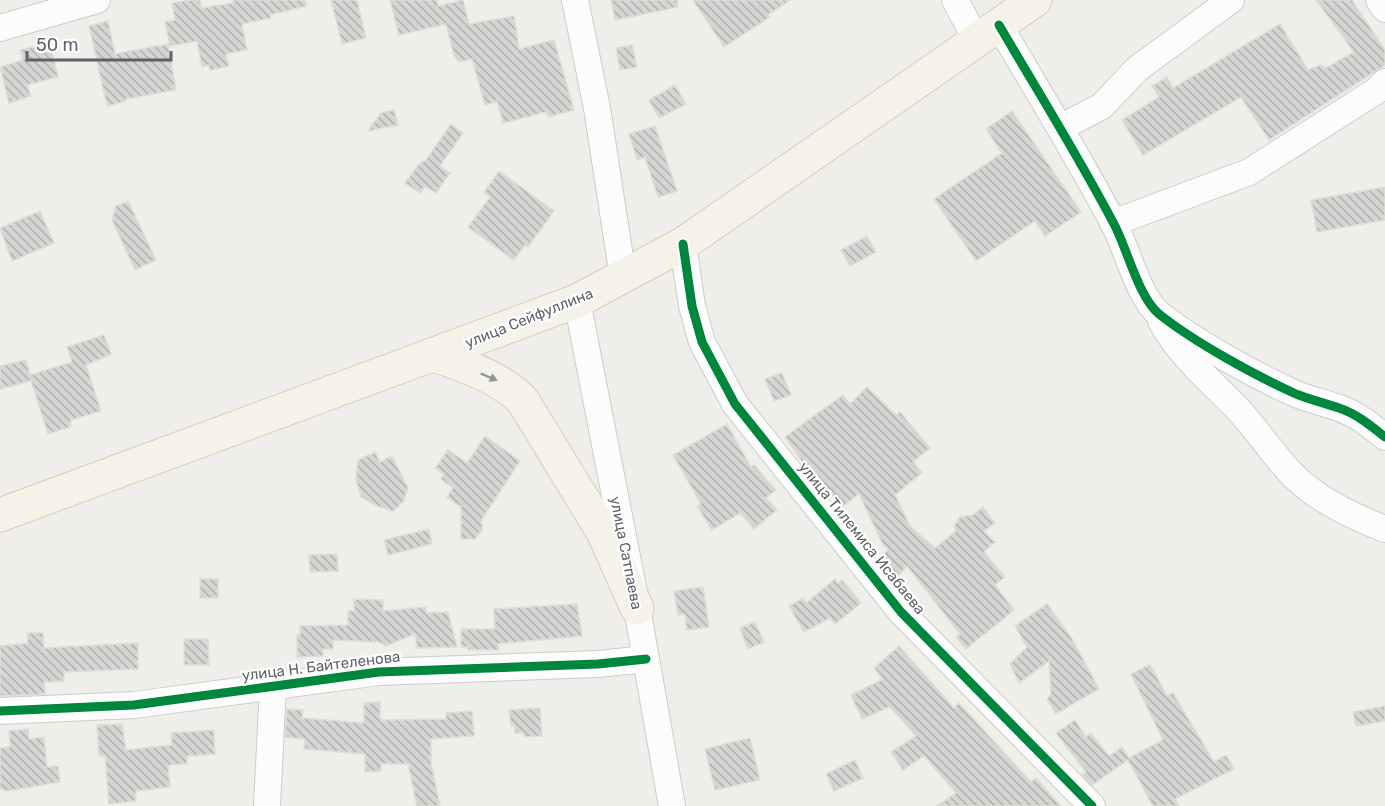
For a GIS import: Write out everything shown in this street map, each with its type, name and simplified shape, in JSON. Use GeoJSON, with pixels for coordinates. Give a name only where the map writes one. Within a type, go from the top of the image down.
{"type":"FeatureCollection","features":[{"type":"Feature","properties":{"kind":"main road","name":"улица Сейфуллина"},"geometry":{"type":"LineString","coordinates":[[0,515],[577,301],[683,244],[1035,0]]}},
{"type":"Feature","properties":{"kind":"main road"},"geometry":{"type":"LineString","coordinates":[[435,355],[511,388],[523,401],[603,532],[637,608]]}},
{"type":"Feature","properties":{"kind":"street"},"geometry":{"type":"LineString","coordinates":[[0,28],[65,4],[97,0]]}},
{"type":"Feature","properties":{"kind":"street"},"geometry":{"type":"LineString","coordinates":[[576,0],[597,108],[623,277]]}},
{"type":"Feature","properties":{"kind":"street"},"geometry":{"type":"LineString","coordinates":[[955,0],[988,33],[1060,128],[1113,223],[1134,273],[1171,340],[1201,375],[1234,405],[1290,473],[1332,505],[1385,529]]}},
{"type":"Feature","properties":{"kind":"street"},"geometry":{"type":"LineString","coordinates":[[1060,128],[1102,106],[1137,69],[1231,0]]}},
{"type":"Feature","properties":{"kind":"street"},"geometry":{"type":"LineString","coordinates":[[1379,0],[1385,9]]}},
{"type":"Feature","properties":{"kind":"street"},"geometry":{"type":"LineString","coordinates":[[1113,223],[1249,172],[1376,91],[1385,82]]}},
{"type":"Feature","properties":{"kind":"street","name":"улица Тилемиса Исабаева"},"geometry":{"type":"LineString","coordinates":[[683,244],[692,306],[702,342],[735,404],[901,612],[1092,806]]}},
{"type":"Feature","properties":{"kind":"street","name":"улица Сатпаева"},"geometry":{"type":"LineString","coordinates":[[577,301],[637,608],[672,806]]}},
{"type":"Feature","properties":{"kind":"street"},"geometry":{"type":"LineString","coordinates":[[1157,312],[1187,334],[1284,388],[1364,420],[1385,437]]}},
{"type":"Feature","properties":{"kind":"street","name":"улица Н. Байтеленова"},"geometry":{"type":"LineString","coordinates":[[0,711],[134,705],[379,672],[598,664],[646,659]]}},
{"type":"Feature","properties":{"kind":"street"},"geometry":{"type":"LineString","coordinates":[[267,806],[273,686]]}},
{"type":"Feature","properties":{"kind":"building"},"geometry":{"type":"Polygon","coordinates":[[[200,0],[202,8],[233,3],[233,0],[305,0],[306,6],[270,15],[271,18],[242,24],[247,50],[226,54],[229,66],[210,70],[209,65],[202,67],[197,41],[170,46],[165,22],[175,20],[172,3],[200,0]]]}},
{"type":"Feature","properties":{"kind":"building"},"geometry":{"type":"Polygon","coordinates":[[[331,0],[357,0],[366,38],[342,44],[331,0]]]}},
{"type":"Feature","properties":{"kind":"building"},"geometry":{"type":"Polygon","coordinates":[[[390,0],[437,0],[438,6],[463,0],[469,24],[514,16],[519,49],[554,40],[574,110],[549,117],[546,112],[503,123],[497,101],[485,105],[472,59],[459,62],[454,56],[446,24],[399,35],[390,0]]]}},
{"type":"Feature","properties":{"kind":"building"},"geometry":{"type":"Polygon","coordinates":[[[611,0],[677,0],[678,7],[615,20],[611,0]]]}},
{"type":"Feature","properties":{"kind":"building"},"geometry":{"type":"Polygon","coordinates":[[[693,0],[790,0],[768,15],[770,17],[724,47],[693,0]]]}},
{"type":"Feature","properties":{"kind":"building"},"geometry":{"type":"Polygon","coordinates":[[[1316,0],[1352,0],[1385,50],[1385,65],[1269,140],[1241,97],[1143,155],[1122,120],[1159,97],[1152,86],[1167,77],[1173,88],[1280,24],[1308,70],[1320,65],[1326,68],[1354,52],[1316,0]]]}},
{"type":"Feature","properties":{"kind":"building"},"geometry":{"type":"Polygon","coordinates":[[[108,21],[115,54],[168,44],[176,90],[126,99],[126,101],[107,106],[89,26],[108,21]]]}},
{"type":"Feature","properties":{"kind":"building"},"geometry":{"type":"Polygon","coordinates":[[[50,43],[58,77],[27,85],[31,96],[9,103],[0,67],[23,60],[20,50],[50,43]]]}},
{"type":"Feature","properties":{"kind":"building"},"geometry":{"type":"Polygon","coordinates":[[[632,45],[637,67],[620,70],[616,48],[632,45]]]}},
{"type":"Feature","properties":{"kind":"building"},"geometry":{"type":"Polygon","coordinates":[[[675,85],[686,104],[659,118],[649,100],[675,85]]]}},
{"type":"Feature","properties":{"kind":"building"},"geometry":{"type":"Polygon","coordinates":[[[394,110],[398,125],[368,131],[381,113],[394,110]]]}},
{"type":"Feature","properties":{"kind":"building"},"geometry":{"type":"Polygon","coordinates":[[[1012,111],[1081,212],[1045,236],[1035,221],[976,261],[934,199],[1002,153],[986,129],[1012,111]]]}},
{"type":"Feature","properties":{"kind":"building"},"geometry":{"type":"Polygon","coordinates":[[[451,124],[463,133],[440,166],[450,173],[436,193],[425,186],[420,193],[405,183],[419,164],[426,160],[451,124]]]}},
{"type":"Feature","properties":{"kind":"building"},"geometry":{"type":"Polygon","coordinates":[[[655,126],[677,191],[658,197],[645,157],[637,160],[629,134],[655,126]]]}},
{"type":"Feature","properties":{"kind":"building"},"geometry":{"type":"Polygon","coordinates":[[[499,171],[554,211],[528,247],[525,245],[514,260],[468,227],[490,197],[484,192],[499,171]]]}},
{"type":"Feature","properties":{"kind":"building"},"geometry":{"type":"Polygon","coordinates":[[[1385,187],[1385,220],[1317,232],[1311,200],[1385,187]]]}},
{"type":"Feature","properties":{"kind":"building"},"geometry":{"type":"Polygon","coordinates":[[[128,201],[156,260],[135,270],[112,220],[116,206],[128,201]]]}},
{"type":"Feature","properties":{"kind":"building"},"geometry":{"type":"Polygon","coordinates":[[[40,211],[54,243],[12,261],[0,228],[40,211]]]}},
{"type":"Feature","properties":{"kind":"building"},"geometry":{"type":"Polygon","coordinates":[[[867,236],[876,252],[850,266],[841,250],[867,236]]]}},
{"type":"Feature","properties":{"kind":"building"},"geometry":{"type":"Polygon","coordinates":[[[104,335],[111,354],[86,365],[101,411],[71,420],[70,427],[48,434],[31,381],[0,389],[0,366],[26,360],[30,375],[72,362],[67,347],[104,335]]]}},
{"type":"Feature","properties":{"kind":"building"},"geometry":{"type":"Polygon","coordinates":[[[782,373],[791,395],[774,401],[765,379],[782,373]]]}},
{"type":"Feature","properties":{"kind":"building"},"geometry":{"type":"Polygon","coordinates":[[[867,387],[896,415],[900,412],[930,448],[913,462],[922,473],[895,495],[910,526],[935,548],[956,531],[954,526],[960,517],[973,515],[983,507],[995,523],[984,531],[995,542],[984,552],[1005,577],[995,585],[1014,610],[966,649],[956,637],[960,634],[907,566],[897,577],[879,560],[888,549],[883,545],[859,494],[842,507],[815,473],[812,476],[785,437],[843,395],[850,404],[867,387]]]}},
{"type":"Feature","properties":{"kind":"building"},"geometry":{"type":"Polygon","coordinates":[[[727,424],[751,467],[754,465],[776,490],[766,498],[777,510],[754,529],[740,513],[712,530],[697,506],[701,504],[673,455],[727,424]]]}},
{"type":"Feature","properties":{"kind":"building"},"geometry":{"type":"Polygon","coordinates":[[[485,436],[520,461],[482,519],[482,530],[475,539],[461,539],[461,507],[447,497],[453,488],[441,479],[444,474],[435,468],[448,450],[467,463],[485,436]]]}},
{"type":"Feature","properties":{"kind":"building"},"geometry":{"type":"Polygon","coordinates":[[[375,452],[380,462],[392,456],[408,488],[403,502],[393,511],[376,506],[361,497],[356,480],[358,460],[375,452]]]}},
{"type":"Feature","properties":{"kind":"building"},"geometry":{"type":"Polygon","coordinates":[[[429,529],[432,544],[388,555],[384,540],[429,529]]]}},
{"type":"Feature","properties":{"kind":"building"},"geometry":{"type":"Polygon","coordinates":[[[337,554],[338,571],[310,572],[309,555],[337,554]]]}},
{"type":"Feature","properties":{"kind":"building"},"geometry":{"type":"Polygon","coordinates":[[[200,579],[218,579],[218,598],[200,598],[200,579]]]}},
{"type":"Feature","properties":{"kind":"building"},"geometry":{"type":"Polygon","coordinates":[[[835,579],[838,583],[842,580],[861,603],[835,624],[830,618],[804,632],[789,606],[803,598],[806,603],[835,579]]]}},
{"type":"Feature","properties":{"kind":"building"},"geometry":{"type":"Polygon","coordinates":[[[703,587],[709,627],[687,630],[685,614],[678,615],[674,591],[703,587]]]}},
{"type":"Feature","properties":{"kind":"building"},"geometry":{"type":"Polygon","coordinates":[[[354,599],[383,600],[383,611],[426,607],[426,613],[448,612],[457,647],[417,648],[415,634],[386,646],[379,642],[333,640],[333,649],[323,649],[323,656],[297,657],[297,635],[300,635],[300,626],[348,625],[348,611],[354,611],[354,599]]]}},
{"type":"Feature","properties":{"kind":"building"},"geometry":{"type":"Polygon","coordinates":[[[577,604],[582,636],[498,644],[498,650],[468,650],[468,647],[461,647],[461,629],[495,629],[494,609],[577,604]]]}},
{"type":"Feature","properties":{"kind":"building"},"geometry":{"type":"Polygon","coordinates":[[[1047,604],[1071,637],[1099,689],[1056,714],[1047,699],[1051,694],[1049,661],[1019,683],[1010,664],[1027,647],[1015,626],[1047,604]]]}},
{"type":"Feature","properties":{"kind":"building"},"geometry":{"type":"Polygon","coordinates":[[[755,622],[764,642],[748,649],[740,628],[755,622]]]}},
{"type":"Feature","properties":{"kind":"building"},"geometry":{"type":"Polygon","coordinates":[[[27,633],[43,633],[44,648],[138,643],[138,669],[64,672],[64,681],[44,682],[45,694],[0,696],[0,646],[28,643],[27,633]]]}},
{"type":"Feature","properties":{"kind":"building"},"geometry":{"type":"Polygon","coordinates":[[[184,639],[208,639],[209,665],[184,665],[184,639]]]}},
{"type":"Feature","properties":{"kind":"building"},"geometry":{"type":"Polygon","coordinates":[[[899,646],[954,708],[959,703],[1031,782],[1036,778],[1061,806],[937,806],[956,793],[924,756],[903,770],[891,752],[916,736],[890,707],[862,719],[851,695],[883,679],[874,668],[899,646]]]}},
{"type":"Feature","properties":{"kind":"building"},"geometry":{"type":"Polygon","coordinates":[[[1150,664],[1167,696],[1173,693],[1214,762],[1226,755],[1234,769],[1175,799],[1179,806],[1153,806],[1128,760],[1092,785],[1082,775],[1086,772],[1056,733],[1075,720],[1086,737],[1091,733],[1109,756],[1122,747],[1129,758],[1163,740],[1131,674],[1150,664]]]}},
{"type":"Feature","properties":{"kind":"building"},"geometry":{"type":"Polygon","coordinates":[[[380,702],[380,720],[446,719],[446,713],[472,711],[474,736],[431,739],[431,763],[440,806],[417,806],[408,764],[381,764],[381,771],[365,772],[365,754],[304,749],[305,739],[285,737],[287,709],[303,710],[302,718],[364,723],[364,703],[380,702]]]}},
{"type":"Feature","properties":{"kind":"building"},"geometry":{"type":"Polygon","coordinates":[[[1385,706],[1385,721],[1356,726],[1353,712],[1385,706]]]}},
{"type":"Feature","properties":{"kind":"building"},"geometry":{"type":"Polygon","coordinates":[[[540,708],[542,736],[524,737],[524,733],[515,733],[514,725],[511,726],[509,710],[540,708]]]}},
{"type":"Feature","properties":{"kind":"building"},"geometry":{"type":"Polygon","coordinates":[[[122,724],[126,750],[172,745],[171,733],[214,730],[215,754],[187,756],[187,764],[168,765],[170,787],[136,791],[136,801],[109,804],[105,756],[99,756],[97,725],[122,724]]]}},
{"type":"Feature","properties":{"kind":"building"},"geometry":{"type":"Polygon","coordinates":[[[28,729],[29,739],[44,737],[47,767],[58,766],[60,782],[7,791],[0,789],[0,748],[10,747],[9,731],[28,729]]]}},
{"type":"Feature","properties":{"kind":"building"},"geometry":{"type":"Polygon","coordinates":[[[750,738],[760,780],[715,790],[705,749],[750,738]]]}},
{"type":"Feature","properties":{"kind":"building"},"geometry":{"type":"Polygon","coordinates":[[[855,760],[863,778],[834,791],[826,774],[855,760]]]}},
{"type":"Feature","properties":{"kind":"cycle path"},"geometry":{"type":"LineString","coordinates":[[999,25],[1101,200],[1120,236],[1139,285],[1152,307],[1173,325],[1226,358],[1296,394],[1352,414],[1385,437]]}},
{"type":"Feature","properties":{"kind":"cycle path"},"geometry":{"type":"LineString","coordinates":[[683,244],[692,306],[702,342],[735,404],[901,612],[1092,806]]}},
{"type":"Feature","properties":{"kind":"cycle path"},"geometry":{"type":"LineString","coordinates":[[0,711],[134,705],[379,672],[598,664],[646,659]]}}]}
